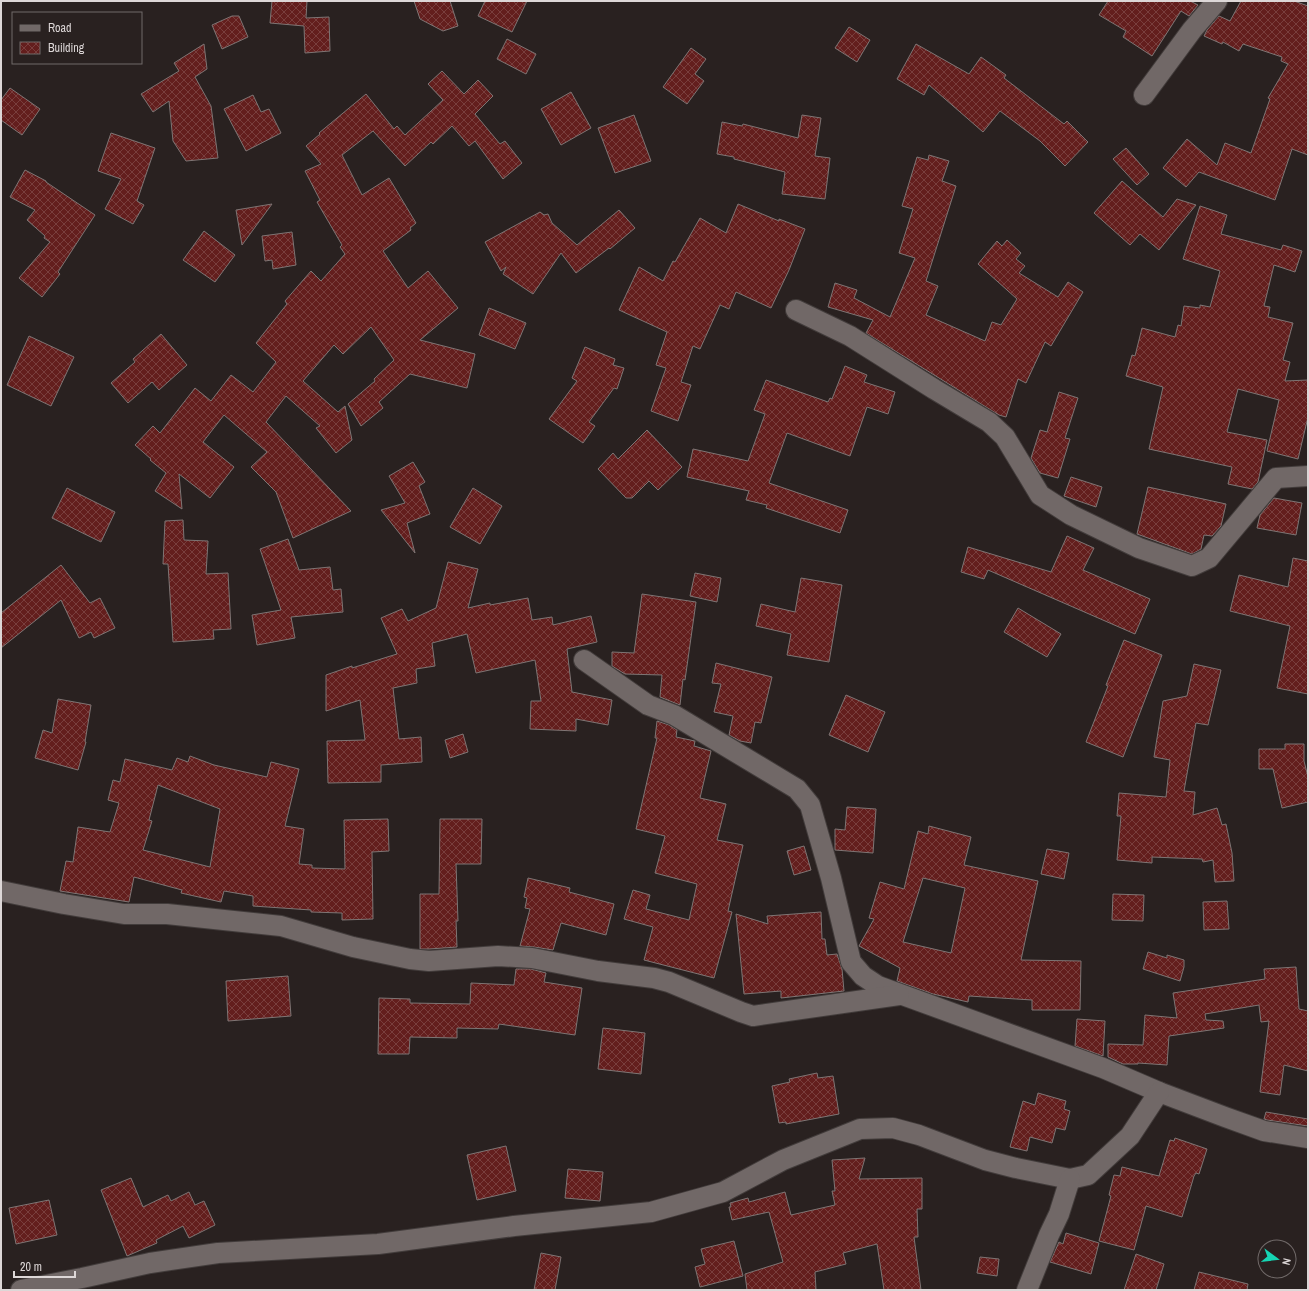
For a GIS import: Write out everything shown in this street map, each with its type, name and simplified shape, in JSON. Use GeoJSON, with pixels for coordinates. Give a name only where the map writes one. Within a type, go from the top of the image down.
{"type":"FeatureCollection","features":[{"type":"Feature","properties":{"kind":"street"},"geometry":{"type":"LineString","coordinates":[[1144,95],[1192,30],[1217,1]]}},
{"type":"Feature","properties":{"kind":"street"},"geometry":{"type":"LineString","coordinates":[[796,310],[850,336],[989,422],[1005,437],[1040,495],[1071,515],[1139,548],[1192,566],[1209,558],[1276,478],[1308,476]]}},
{"type":"Feature","properties":{"kind":"street"},"geometry":{"type":"LineString","coordinates":[[584,660],[648,705],[674,715],[797,790],[810,805],[831,878],[851,962],[863,976],[878,986],[1104,1068],[1159,1092],[1264,1131],[1308,1138]]}},
{"type":"Feature","properties":{"kind":"street"},"geometry":{"type":"LineString","coordinates":[[1,891],[124,914],[167,914],[281,926],[353,947],[410,959],[429,961],[498,956],[532,958],[598,971],[654,978],[669,982],[753,1016],[901,995]]}},
{"type":"Feature","properties":{"kind":"street"},"geometry":{"type":"LineString","coordinates":[[21,1290],[150,1263],[218,1253],[378,1244],[514,1226],[651,1212],[723,1192],[783,1160],[860,1129],[893,1128],[919,1135],[985,1160],[1070,1179],[1088,1175],[1130,1136],[1159,1092]]}},
{"type":"Feature","properties":{"kind":"street"},"geometry":{"type":"LineString","coordinates":[[1027,1290],[1059,1214],[1070,1179]]}},
{"type":"Feature","properties":{"kind":"building"},"geometry":{"type":"Polygon","coordinates":[[[272,1],[307,1],[306,18],[329,17],[330,51],[305,53],[304,26],[270,23],[272,1]]]}},
{"type":"Feature","properties":{"kind":"building"},"geometry":{"type":"Polygon","coordinates":[[[414,1],[450,1],[458,26],[443,31],[420,19],[414,1]]]}},
{"type":"Feature","properties":{"kind":"building"},"geometry":{"type":"Polygon","coordinates":[[[485,1],[527,1],[512,32],[478,16],[485,1]]]}},
{"type":"Feature","properties":{"kind":"building"},"geometry":{"type":"Polygon","coordinates":[[[1108,1],[1190,1],[1198,5],[1189,16],[1181,11],[1152,56],[1123,37],[1126,31],[1099,15],[1108,1]]]}},
{"type":"Feature","properties":{"kind":"building"},"geometry":{"type":"Polygon","coordinates":[[[1241,1],[1294,1],[1308,6],[1308,155],[1292,149],[1275,200],[1199,172],[1186,187],[1163,168],[1187,139],[1217,165],[1225,143],[1251,153],[1270,99],[1268,98],[1288,64],[1281,61],[1282,57],[1243,44],[1239,51],[1223,42],[1222,44],[1204,36],[1219,16],[1230,21],[1241,1]]]}},
{"type":"Feature","properties":{"kind":"building"},"geometry":{"type":"Polygon","coordinates":[[[232,16],[239,16],[248,37],[222,49],[212,25],[232,16]]]}},
{"type":"Feature","properties":{"kind":"building"},"geometry":{"type":"Polygon","coordinates":[[[849,27],[870,40],[857,62],[835,48],[849,27]]]}},
{"type":"Feature","properties":{"kind":"building"},"geometry":{"type":"Polygon","coordinates":[[[507,39],[536,54],[526,74],[497,59],[507,39]]]}},
{"type":"Feature","properties":{"kind":"building"},"geometry":{"type":"Polygon","coordinates":[[[204,44],[207,69],[195,77],[211,106],[218,158],[186,161],[173,141],[169,101],[153,112],[141,94],[179,71],[174,63],[204,44]]]}},
{"type":"Feature","properties":{"kind":"building"},"geometry":{"type":"Polygon","coordinates":[[[916,44],[969,74],[981,57],[1006,75],[1004,78],[1064,124],[1067,121],[1088,142],[1065,166],[1040,141],[1000,111],[983,132],[929,85],[924,95],[897,79],[916,44]]]}},
{"type":"Feature","properties":{"kind":"building"},"geometry":{"type":"Polygon","coordinates":[[[691,48],[706,59],[695,74],[704,81],[687,104],[663,87],[691,48]]]}},
{"type":"Feature","properties":{"kind":"building"},"geometry":{"type":"Polygon","coordinates":[[[442,71],[464,94],[478,80],[493,96],[475,114],[500,144],[505,141],[522,163],[503,179],[475,141],[469,146],[452,126],[433,144],[431,142],[405,166],[373,131],[342,155],[362,195],[389,178],[416,223],[410,228],[411,230],[383,251],[408,288],[428,271],[458,308],[420,340],[475,354],[467,388],[410,374],[379,402],[383,408],[361,426],[348,404],[375,381],[374,379],[394,360],[371,327],[343,354],[334,345],[303,381],[338,412],[345,406],[352,440],[336,453],[316,428],[320,426],[286,396],[266,422],[351,511],[293,538],[276,492],[251,467],[267,452],[224,415],[203,442],[234,467],[210,498],[179,474],[182,509],[155,491],[166,473],[135,445],[153,426],[160,433],[195,388],[211,401],[231,375],[253,392],[276,362],[256,343],[287,304],[285,301],[311,271],[321,281],[345,254],[340,247],[342,245],[317,202],[320,200],[305,171],[321,164],[306,146],[320,134],[319,133],[366,94],[394,129],[397,126],[405,135],[443,100],[428,84],[442,71]]]}},
{"type":"Feature","properties":{"kind":"building"},"geometry":{"type":"Polygon","coordinates":[[[10,88],[40,109],[22,135],[1,120],[1,100],[10,88]]]}},
{"type":"Feature","properties":{"kind":"building"},"geometry":{"type":"Polygon","coordinates":[[[571,92],[591,128],[561,145],[541,109],[571,92]]]}},
{"type":"Feature","properties":{"kind":"building"},"geometry":{"type":"Polygon","coordinates":[[[253,95],[261,112],[269,109],[281,133],[246,151],[224,109],[253,95]]]}},
{"type":"Feature","properties":{"kind":"building"},"geometry":{"type":"Polygon","coordinates":[[[634,115],[651,161],[615,173],[598,128],[634,115]]]}},
{"type":"Feature","properties":{"kind":"building"},"geometry":{"type":"Polygon","coordinates":[[[802,115],[821,118],[815,156],[830,158],[825,199],[782,194],[785,172],[734,159],[734,157],[717,154],[722,122],[742,126],[743,124],[798,138],[802,115]]]}},
{"type":"Feature","properties":{"kind":"building"},"geometry":{"type":"Polygon","coordinates":[[[111,133],[155,148],[137,201],[144,205],[133,224],[105,209],[121,179],[98,171],[111,133]]]}},
{"type":"Feature","properties":{"kind":"building"},"geometry":{"type":"Polygon","coordinates":[[[1126,148],[1149,174],[1137,185],[1113,159],[1126,148]]]}},
{"type":"Feature","properties":{"kind":"building"},"geometry":{"type":"Polygon","coordinates":[[[929,155],[949,161],[942,181],[956,186],[926,281],[938,286],[926,315],[985,341],[992,322],[1001,325],[1017,299],[978,264],[997,241],[1002,246],[1007,240],[1021,253],[1016,259],[1025,266],[1019,273],[1058,297],[1068,282],[1083,292],[1051,346],[1045,342],[1026,383],[1018,379],[1006,417],[999,415],[866,333],[873,320],[828,307],[835,283],[857,290],[854,298],[890,317],[915,258],[899,253],[913,209],[902,206],[917,157],[928,160],[929,155]]]}},
{"type":"Feature","properties":{"kind":"building"},"geometry":{"type":"Polygon","coordinates":[[[25,170],[46,181],[95,215],[58,272],[60,274],[42,297],[19,278],[50,242],[44,238],[45,236],[27,220],[35,210],[10,197],[25,170]]]}},
{"type":"Feature","properties":{"kind":"building"},"geometry":{"type":"Polygon","coordinates":[[[1122,181],[1163,217],[1177,199],[1196,205],[1159,250],[1140,234],[1130,245],[1094,213],[1122,181]]]}},
{"type":"Feature","properties":{"kind":"building"},"geometry":{"type":"Polygon","coordinates":[[[272,204],[242,245],[236,210],[272,204]]]}},
{"type":"Feature","properties":{"kind":"building"},"geometry":{"type":"Polygon","coordinates":[[[738,204],[779,221],[779,219],[805,229],[789,270],[771,308],[736,292],[729,309],[720,305],[700,349],[693,346],[681,382],[691,385],[678,421],[651,411],[666,368],[656,365],[667,332],[619,310],[639,267],[663,281],[673,261],[675,262],[700,218],[726,233],[738,204]]]}},
{"type":"Feature","properties":{"kind":"building"},"geometry":{"type":"Polygon","coordinates":[[[1200,206],[1227,215],[1221,234],[1281,250],[1283,245],[1302,251],[1295,272],[1274,265],[1264,306],[1270,307],[1268,317],[1293,323],[1283,360],[1290,362],[1285,381],[1308,380],[1308,417],[1298,459],[1267,451],[1279,400],[1238,389],[1227,432],[1267,440],[1258,482],[1252,489],[1228,484],[1232,467],[1149,449],[1163,387],[1126,376],[1132,355],[1135,356],[1142,328],[1175,337],[1178,325],[1181,326],[1184,306],[1200,308],[1200,305],[1210,307],[1220,271],[1183,259],[1200,206]]]}},
{"type":"Feature","properties":{"kind":"building"},"geometry":{"type":"Polygon","coordinates":[[[619,210],[635,228],[610,249],[609,248],[576,273],[561,253],[533,294],[503,274],[506,267],[501,271],[485,242],[540,212],[544,215],[548,214],[552,223],[577,245],[619,210]]]}},
{"type":"Feature","properties":{"kind":"building"},"geometry":{"type":"Polygon","coordinates":[[[204,231],[235,255],[215,282],[183,260],[204,231]]]}},
{"type":"Feature","properties":{"kind":"building"},"geometry":{"type":"Polygon","coordinates":[[[292,232],[296,265],[273,269],[272,260],[265,261],[262,236],[292,232]]]}},
{"type":"Feature","properties":{"kind":"building"},"geometry":{"type":"Polygon","coordinates":[[[489,308],[526,323],[515,349],[479,335],[489,308]]]}},
{"type":"Feature","properties":{"kind":"building"},"geometry":{"type":"Polygon","coordinates":[[[161,334],[187,365],[159,390],[152,382],[128,403],[111,383],[135,362],[133,359],[161,334]]]}},
{"type":"Feature","properties":{"kind":"building"},"geometry":{"type":"Polygon","coordinates":[[[29,336],[74,357],[51,406],[7,385],[29,336]]]}},
{"type":"Feature","properties":{"kind":"building"},"geometry":{"type":"Polygon","coordinates":[[[585,347],[615,359],[613,365],[624,368],[617,389],[614,388],[589,422],[595,426],[583,443],[549,419],[577,381],[572,378],[585,347]]]}},
{"type":"Feature","properties":{"kind":"building"},"geometry":{"type":"Polygon","coordinates":[[[845,366],[867,375],[864,382],[895,392],[888,414],[867,407],[850,456],[787,433],[769,483],[848,510],[840,533],[766,508],[767,505],[746,500],[749,491],[687,477],[693,449],[748,461],[765,414],[754,410],[766,380],[828,402],[830,398],[832,399],[845,366]]]}},
{"type":"Feature","properties":{"kind":"building"},"geometry":{"type":"Polygon","coordinates":[[[1059,392],[1078,398],[1065,438],[1070,439],[1058,478],[1040,473],[1031,458],[1040,430],[1047,432],[1059,392]]]}},
{"type":"Feature","properties":{"kind":"building"},"geometry":{"type":"Polygon","coordinates":[[[647,430],[682,467],[658,490],[649,481],[632,498],[626,498],[598,469],[613,453],[618,459],[647,430]]]}},
{"type":"Feature","properties":{"kind":"building"},"geometry":{"type":"Polygon","coordinates":[[[413,462],[425,482],[419,486],[430,514],[407,523],[415,553],[381,510],[405,503],[389,476],[413,462]]]}},
{"type":"Feature","properties":{"kind":"building"},"geometry":{"type":"Polygon","coordinates":[[[1071,477],[1102,487],[1096,507],[1064,496],[1071,477]]]}},
{"type":"Feature","properties":{"kind":"building"},"geometry":{"type":"Polygon","coordinates":[[[1148,487],[1226,504],[1221,526],[1212,536],[1204,535],[1201,549],[1192,554],[1137,534],[1148,487]]]}},
{"type":"Feature","properties":{"kind":"building"},"geometry":{"type":"Polygon","coordinates":[[[67,488],[115,512],[101,542],[52,518],[67,488]]]}},
{"type":"Feature","properties":{"kind":"building"},"geometry":{"type":"Polygon","coordinates":[[[473,488],[502,506],[480,544],[450,527],[473,488]]]}},
{"type":"Feature","properties":{"kind":"building"},"geometry":{"type":"Polygon","coordinates":[[[1274,498],[1302,503],[1296,535],[1257,528],[1260,515],[1274,498]]]}},
{"type":"Feature","properties":{"kind":"building"},"geometry":{"type":"Polygon","coordinates":[[[183,520],[184,540],[208,541],[206,574],[228,573],[231,629],[213,630],[214,639],[173,642],[168,564],[163,564],[165,521],[183,520]]]}},
{"type":"Feature","properties":{"kind":"building"},"geometry":{"type":"Polygon","coordinates":[[[1067,536],[1094,548],[1083,570],[1150,599],[1135,634],[988,570],[984,579],[961,572],[968,547],[1051,572],[1067,536]]]}},
{"type":"Feature","properties":{"kind":"building"},"geometry":{"type":"Polygon","coordinates":[[[288,539],[299,570],[330,567],[333,590],[341,589],[343,612],[291,617],[295,638],[257,645],[252,615],[281,610],[260,549],[288,539]]]}},
{"type":"Feature","properties":{"kind":"building"},"geometry":{"type":"Polygon","coordinates":[[[1293,558],[1308,561],[1308,694],[1277,688],[1290,626],[1230,611],[1239,575],[1288,587],[1293,558]]]}},
{"type":"Feature","properties":{"kind":"building"},"geometry":{"type":"Polygon","coordinates":[[[448,562],[478,569],[468,608],[490,603],[490,605],[528,598],[532,620],[552,617],[553,625],[591,616],[597,642],[567,649],[572,692],[612,700],[608,725],[576,719],[576,731],[530,729],[531,701],[541,701],[535,660],[476,673],[467,634],[432,643],[435,666],[416,669],[417,683],[393,688],[399,739],[421,737],[422,762],[381,765],[381,782],[328,783],[327,741],[365,740],[360,700],[326,711],[326,675],[352,666],[352,668],[397,654],[381,618],[402,609],[408,621],[436,608],[448,562]]]}},
{"type":"Feature","properties":{"kind":"building"},"geometry":{"type":"Polygon","coordinates":[[[61,565],[90,603],[100,598],[115,628],[94,638],[91,632],[79,638],[61,600],[1,648],[1,613],[61,565]]]}},
{"type":"Feature","properties":{"kind":"building"},"geometry":{"type":"Polygon","coordinates":[[[695,573],[721,578],[717,602],[690,596],[695,573]]]}},
{"type":"Feature","properties":{"kind":"building"},"geometry":{"type":"Polygon","coordinates":[[[801,578],[842,585],[829,662],[787,655],[791,634],[756,626],[761,604],[795,612],[801,578]]]}},
{"type":"Feature","properties":{"kind":"building"},"geometry":{"type":"Polygon","coordinates":[[[642,594],[696,602],[680,705],[660,697],[662,675],[625,674],[612,666],[612,652],[634,653],[642,594]]]}},
{"type":"Feature","properties":{"kind":"building"},"geometry":{"type":"Polygon","coordinates":[[[1018,608],[1061,634],[1047,657],[1004,632],[1018,608]]]}},
{"type":"Feature","properties":{"kind":"building"},"geometry":{"type":"Polygon","coordinates":[[[1124,640],[1162,655],[1123,757],[1086,742],[1124,640]]]}},
{"type":"Feature","properties":{"kind":"building"},"geometry":{"type":"Polygon","coordinates":[[[716,663],[772,677],[761,723],[755,722],[751,743],[740,741],[729,735],[733,716],[714,712],[721,684],[712,683],[716,663]]]}},
{"type":"Feature","properties":{"kind":"building"},"geometry":{"type":"Polygon","coordinates":[[[1194,664],[1221,670],[1208,725],[1196,723],[1184,791],[1195,792],[1193,815],[1217,808],[1222,825],[1226,824],[1232,853],[1234,881],[1215,882],[1213,860],[1203,862],[1202,859],[1152,857],[1152,863],[1117,860],[1121,816],[1117,816],[1119,793],[1166,797],[1170,760],[1154,757],[1163,701],[1187,696],[1194,664]]]}},
{"type":"Feature","properties":{"kind":"building"},"geometry":{"type":"Polygon","coordinates":[[[846,695],[885,712],[868,752],[829,735],[846,695]]]}},
{"type":"Feature","properties":{"kind":"building"},"geometry":{"type":"Polygon","coordinates":[[[58,699],[91,705],[86,742],[78,770],[35,758],[43,730],[52,733],[58,699]]]}},
{"type":"Feature","properties":{"kind":"building"},"geometry":{"type":"Polygon","coordinates":[[[657,721],[669,725],[677,730],[676,737],[695,741],[694,746],[711,751],[700,798],[726,804],[717,840],[743,845],[728,911],[732,912],[714,978],[644,960],[653,927],[624,919],[633,890],[650,895],[646,909],[689,920],[697,884],[655,873],[665,836],[636,829],[657,738],[655,738],[657,721]]]}},
{"type":"Feature","properties":{"kind":"building"},"geometry":{"type":"Polygon","coordinates":[[[463,734],[468,752],[450,758],[445,740],[463,734]]]}},
{"type":"Feature","properties":{"kind":"building"},"geometry":{"type":"Polygon","coordinates":[[[1285,744],[1304,744],[1304,761],[1308,777],[1308,802],[1282,808],[1273,769],[1259,769],[1259,749],[1285,749],[1285,744]]]}},
{"type":"Feature","properties":{"kind":"building"},"geometry":{"type":"Polygon","coordinates":[[[190,756],[214,765],[267,777],[271,762],[299,769],[285,826],[304,829],[299,864],[312,865],[312,868],[345,869],[344,820],[388,819],[389,851],[372,852],[373,919],[342,920],[342,913],[311,912],[311,910],[253,906],[253,896],[224,891],[221,902],[181,893],[182,890],[134,877],[129,902],[60,891],[66,861],[73,862],[78,827],[110,832],[119,803],[108,800],[113,780],[120,782],[125,759],[172,770],[177,758],[188,762],[190,756]],[[158,785],[149,820],[152,821],[143,850],[210,867],[220,809],[158,785]]]}},
{"type":"Feature","properties":{"kind":"building"},"geometry":{"type":"Polygon","coordinates":[[[847,807],[876,809],[873,853],[835,850],[835,829],[845,830],[847,807]]]}},
{"type":"Feature","properties":{"kind":"building"},"geometry":{"type":"Polygon","coordinates":[[[440,819],[482,819],[481,864],[456,864],[458,921],[456,921],[457,947],[420,949],[420,894],[439,894],[440,819]]]}},
{"type":"Feature","properties":{"kind":"building"},"geometry":{"type":"Polygon","coordinates":[[[929,826],[971,837],[964,865],[1038,881],[1021,960],[1081,961],[1080,1010],[1032,1010],[1032,1000],[969,996],[968,1002],[933,994],[897,981],[900,968],[859,946],[874,919],[869,918],[880,882],[904,889],[918,831],[928,834],[929,826]],[[923,878],[903,942],[951,953],[965,888],[923,878]]]}},
{"type":"Feature","properties":{"kind":"building"},"geometry":{"type":"Polygon","coordinates":[[[804,846],[811,870],[794,875],[787,851],[804,846]]]}},
{"type":"Feature","properties":{"kind":"building"},"geometry":{"type":"Polygon","coordinates":[[[1047,849],[1069,853],[1064,879],[1041,874],[1047,849]]]}},
{"type":"Feature","properties":{"kind":"building"},"geometry":{"type":"Polygon","coordinates":[[[528,878],[570,888],[569,892],[614,904],[606,935],[561,923],[553,950],[520,946],[530,909],[525,908],[527,898],[524,897],[528,878]]]}},
{"type":"Feature","properties":{"kind":"building"},"geometry":{"type":"Polygon","coordinates":[[[1113,894],[1144,895],[1143,921],[1112,920],[1113,894]]]}},
{"type":"Feature","properties":{"kind":"building"},"geometry":{"type":"Polygon","coordinates":[[[1227,901],[1229,929],[1204,930],[1203,902],[1227,901]]]}},
{"type":"Feature","properties":{"kind":"building"},"geometry":{"type":"Polygon","coordinates":[[[821,912],[822,939],[825,939],[827,955],[837,954],[842,969],[844,991],[781,998],[781,991],[744,994],[736,914],[768,924],[767,916],[821,912]]]}},
{"type":"Feature","properties":{"kind":"building"},"geometry":{"type":"Polygon","coordinates":[[[1148,952],[1167,958],[1167,955],[1184,960],[1184,967],[1180,981],[1143,969],[1148,952]]]}},
{"type":"Feature","properties":{"kind":"building"},"geometry":{"type":"Polygon","coordinates":[[[1296,967],[1299,1009],[1308,1011],[1308,1071],[1284,1065],[1280,1095],[1260,1092],[1269,1021],[1261,1022],[1259,1005],[1205,1014],[1206,1020],[1223,1021],[1224,1028],[1169,1036],[1167,1065],[1138,1063],[1123,1064],[1108,1057],[1108,1044],[1143,1045],[1145,1015],[1177,1018],[1173,993],[1265,979],[1264,969],[1296,967]]]}},
{"type":"Feature","properties":{"kind":"building"},"geometry":{"type":"Polygon","coordinates":[[[516,969],[531,969],[546,973],[544,982],[582,988],[575,1035],[499,1024],[498,1029],[457,1028],[457,1038],[410,1037],[409,1054],[378,1054],[379,998],[410,999],[410,1003],[470,1004],[471,983],[514,985],[516,969]]]}},
{"type":"Feature","properties":{"kind":"building"},"geometry":{"type":"Polygon","coordinates":[[[288,976],[291,1016],[228,1021],[226,981],[288,976]]]}},
{"type":"Feature","properties":{"kind":"building"},"geometry":{"type":"Polygon","coordinates":[[[1077,1019],[1105,1021],[1103,1056],[1075,1046],[1077,1019]]]}},
{"type":"Feature","properties":{"kind":"building"},"geometry":{"type":"Polygon","coordinates":[[[603,1028],[645,1033],[641,1074],[598,1069],[603,1028]]]}},
{"type":"Feature","properties":{"kind":"building"},"geometry":{"type":"Polygon","coordinates":[[[817,1073],[818,1078],[833,1076],[839,1114],[786,1124],[786,1122],[779,1123],[772,1086],[790,1082],[789,1079],[817,1073]]]}},
{"type":"Feature","properties":{"kind":"building"},"geometry":{"type":"Polygon","coordinates":[[[1038,1093],[1066,1101],[1064,1109],[1070,1111],[1065,1130],[1056,1128],[1052,1143],[1030,1137],[1027,1151],[1010,1147],[1023,1101],[1035,1105],[1038,1093]]]}},
{"type":"Feature","properties":{"kind":"building"},"geometry":{"type":"Polygon","coordinates":[[[1266,1112],[1308,1119],[1308,1126],[1264,1119],[1266,1112]]]}},
{"type":"Feature","properties":{"kind":"building"},"geometry":{"type":"Polygon","coordinates":[[[1175,1138],[1207,1149],[1199,1174],[1196,1173],[1194,1176],[1182,1217],[1146,1206],[1134,1250],[1099,1241],[1111,1196],[1109,1195],[1114,1175],[1120,1176],[1122,1167],[1159,1176],[1170,1140],[1174,1141],[1175,1138]]]}},
{"type":"Feature","properties":{"kind":"building"},"geometry":{"type":"Polygon","coordinates":[[[506,1146],[516,1191],[477,1200],[467,1155],[506,1146]]]}},
{"type":"Feature","properties":{"kind":"building"},"geometry":{"type":"Polygon","coordinates":[[[865,1158],[859,1179],[922,1178],[922,1209],[917,1209],[918,1237],[914,1237],[921,1290],[884,1290],[877,1244],[843,1253],[846,1264],[815,1272],[816,1290],[747,1290],[745,1274],[783,1262],[769,1212],[732,1220],[729,1207],[731,1207],[730,1203],[748,1198],[749,1202],[785,1192],[791,1215],[835,1205],[832,1191],[835,1191],[832,1160],[865,1158]]]}},
{"type":"Feature","properties":{"kind":"building"},"geometry":{"type":"Polygon","coordinates":[[[568,1169],[603,1172],[600,1201],[565,1198],[568,1169]]]}},
{"type":"Feature","properties":{"kind":"building"},"geometry":{"type":"Polygon","coordinates":[[[131,1178],[143,1207],[168,1195],[171,1201],[189,1192],[195,1205],[204,1201],[215,1225],[189,1238],[183,1226],[156,1240],[157,1243],[127,1256],[101,1190],[131,1178]]]}},
{"type":"Feature","properties":{"kind":"building"},"geometry":{"type":"Polygon","coordinates":[[[49,1200],[57,1235],[16,1244],[9,1208],[49,1200]]]}},
{"type":"Feature","properties":{"kind":"building"},"geometry":{"type":"Polygon","coordinates":[[[1066,1233],[1099,1243],[1091,1274],[1050,1262],[1059,1242],[1063,1244],[1066,1233]]]}},
{"type":"Feature","properties":{"kind":"building"},"geometry":{"type":"Polygon","coordinates":[[[734,1241],[743,1276],[700,1287],[695,1267],[705,1264],[701,1249],[734,1241]]]}},
{"type":"Feature","properties":{"kind":"building"},"geometry":{"type":"Polygon","coordinates":[[[541,1253],[561,1257],[555,1290],[534,1290],[541,1253]]]}},
{"type":"Feature","properties":{"kind":"building"},"geometry":{"type":"Polygon","coordinates":[[[1136,1254],[1164,1264],[1156,1290],[1124,1290],[1136,1254]]]}},
{"type":"Feature","properties":{"kind":"building"},"geometry":{"type":"Polygon","coordinates":[[[980,1257],[999,1259],[997,1276],[977,1273],[980,1257]]]}},
{"type":"Feature","properties":{"kind":"building"},"geometry":{"type":"Polygon","coordinates":[[[1199,1272],[1248,1284],[1247,1290],[1194,1290],[1199,1272]]]}}]}
